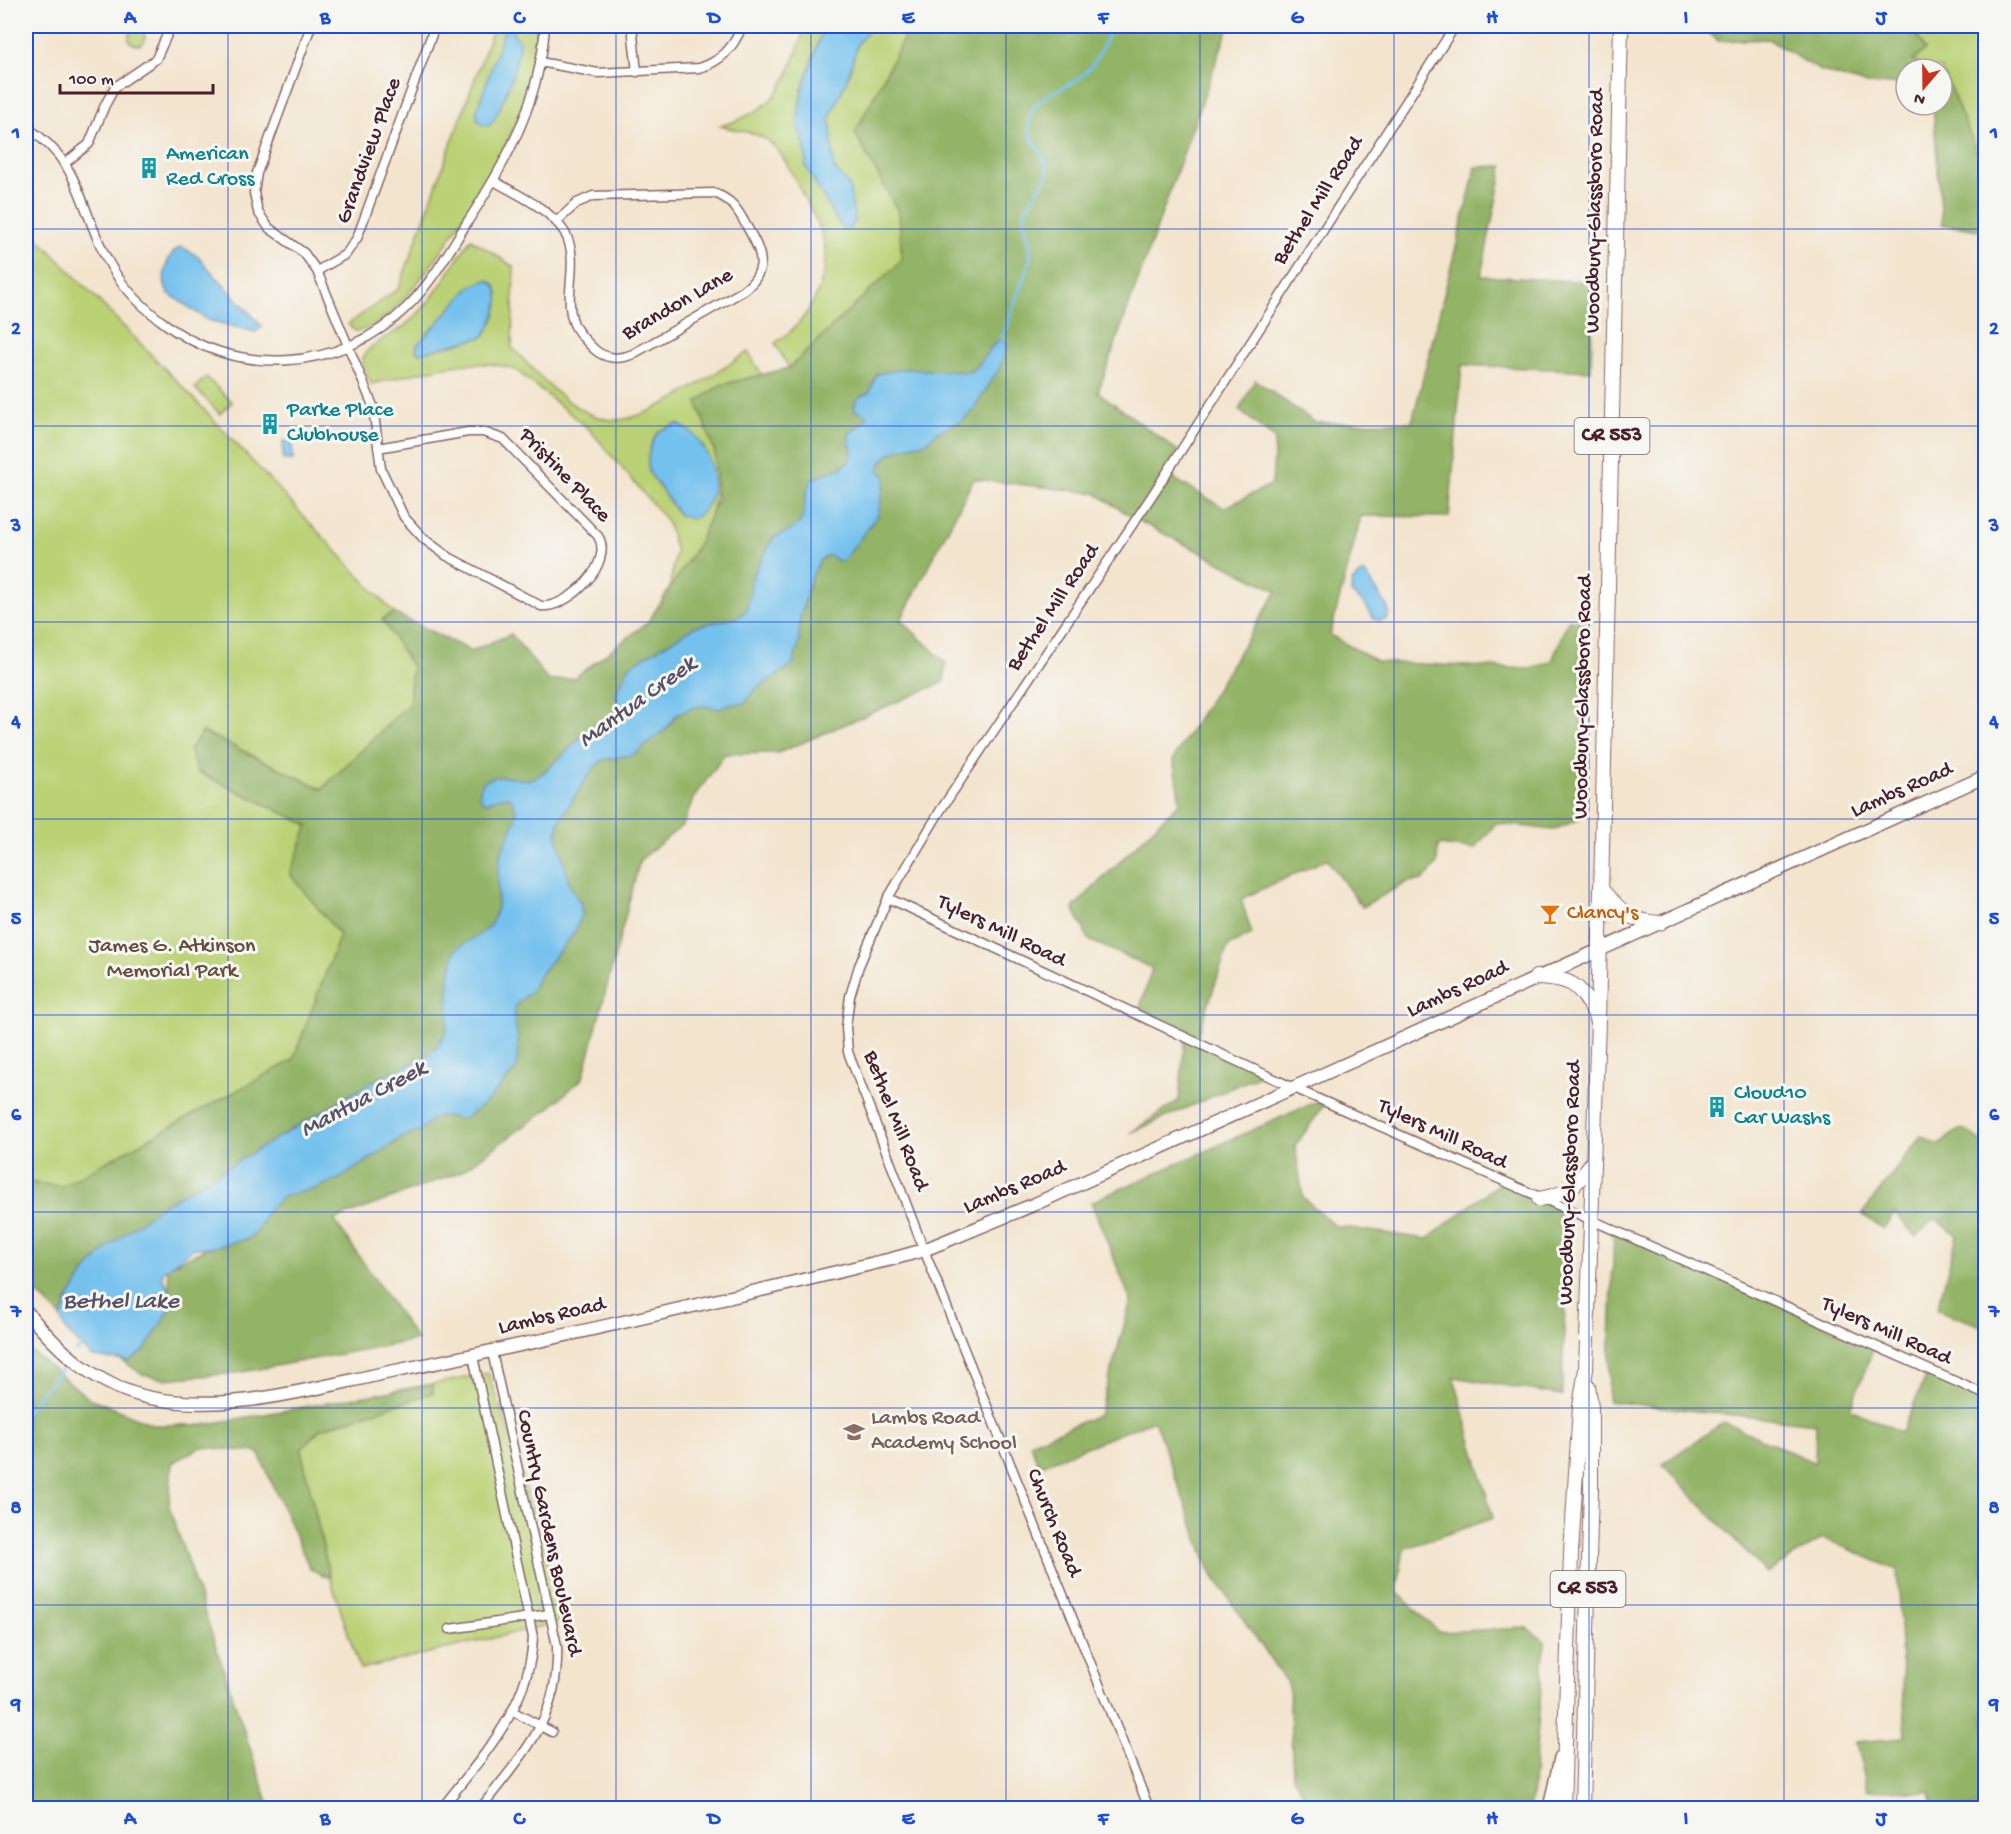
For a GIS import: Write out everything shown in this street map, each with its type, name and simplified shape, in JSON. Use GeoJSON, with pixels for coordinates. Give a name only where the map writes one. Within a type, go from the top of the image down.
{"type":"FeatureCollection","features":[{"type":"Feature","properties":{"kind":"highway"},"geometry":{"type":"LineString","coordinates":[[1551,1809],[1562,1758]]}},
{"type":"Feature","properties":{"kind":"main road","name":"Woodbury-Glassboro Road"},"geometry":{"type":"LineString","coordinates":[[1563,1809],[1562,1758],[1572,1542],[1580,1407],[1586,1369],[1598,1021],[1621,26]]}},
{"type":"Feature","properties":{"kind":"main road","name":"Lambs Road"},"geometry":{"type":"LineString","coordinates":[[26,1311],[65,1355],[93,1374],[123,1389],[149,1398],[212,1403],[267,1397],[492,1352],[924,1250],[1035,1204],[1986,776]]}},
{"type":"Feature","properties":{"kind":"main road"},"geometry":{"type":"LineString","coordinates":[[1601,889],[1625,915],[1642,922],[1660,923]]}},
{"type":"Feature","properties":{"kind":"main road"},"geometry":{"type":"LineString","coordinates":[[1536,977],[1558,977],[1576,985],[1585,994],[1598,1021]]}},
{"type":"Feature","properties":{"kind":"main road"},"geometry":{"type":"LineString","coordinates":[[1539,1199],[1563,1194],[1575,1186],[1593,1161]]}},
{"type":"Feature","properties":{"kind":"main road","name":"Woodbury-Glassboro Road"},"geometry":{"type":"LineString","coordinates":[[1582,1809],[1591,1488],[1591,1407],[1586,1369]]}},
{"type":"Feature","properties":{"kind":"street"},"geometry":{"type":"LineString","coordinates":[[64,164],[89,144],[115,87],[147,66],[159,54],[171,26]]}},
{"type":"Feature","properties":{"kind":"street","name":"Pristine Place"},"geometry":{"type":"LineString","coordinates":[[311,26],[257,173],[254,194],[258,212],[269,228],[304,253],[317,271],[373,406],[378,448],[381,469],[391,494],[419,534],[447,556],[532,602],[546,607],[557,604],[599,566],[603,553],[598,536],[503,439],[483,432],[468,432],[378,448]]}},
{"type":"Feature","properties":{"kind":"street","name":"Grandview Place"},"geometry":{"type":"LineString","coordinates":[[317,271],[346,254],[357,238],[435,26]]}},
{"type":"Feature","properties":{"kind":"street"},"geometry":{"type":"LineString","coordinates":[[26,127],[47,144],[78,184],[100,245],[116,274],[145,307],[176,332],[209,349],[259,360],[306,359],[349,347],[383,328],[417,296],[494,181],[525,120],[540,62],[545,26]]}},
{"type":"Feature","properties":{"kind":"street"},"geometry":{"type":"LineString","coordinates":[[632,26],[637,72]]}},
{"type":"Feature","properties":{"kind":"street"},"geometry":{"type":"LineString","coordinates":[[540,62],[598,73],[693,69],[711,64],[728,51],[742,26]]}},
{"type":"Feature","properties":{"kind":"street","name":"Bethel Mill Road"},"geometry":{"type":"LineString","coordinates":[[924,1250],[848,1052],[846,1027],[850,996],[859,966],[888,898],[940,811],[1150,497],[1455,26]]}},
{"type":"Feature","properties":{"kind":"street","name":"Brandon Lane"},"geometry":{"type":"LineString","coordinates":[[494,181],[556,222],[566,236],[572,254],[571,311],[574,326],[596,351],[609,357],[633,354],[750,285],[760,270],[760,249],[737,209],[727,199],[713,193],[593,196],[581,201],[556,222]]}},
{"type":"Feature","properties":{"kind":"street","name":"Tylers Mill Road"},"geometry":{"type":"LineString","coordinates":[[888,898],[1294,1088],[1539,1199],[1986,1395]]}},
{"type":"Feature","properties":{"kind":"street","name":"Church Road"},"geometry":{"type":"LineString","coordinates":[[924,1250],[1149,1809]]}},
{"type":"Feature","properties":{"kind":"street","name":"Country Gardens Boulevard"},"geometry":{"type":"LineString","coordinates":[[481,1809],[541,1726],[558,1674],[557,1646],[492,1352]]}},
{"type":"Feature","properties":{"kind":"street","name":"Country Gardens Boulevard"},"geometry":{"type":"LineString","coordinates":[[442,1809],[513,1712],[523,1692],[533,1654],[533,1637],[473,1356]]}},
{"type":"Feature","properties":{"kind":"street"},"geometry":{"type":"LineString","coordinates":[[450,1629],[550,1614]]}},
{"type":"Feature","properties":{"kind":"street"},"geometry":{"type":"LineString","coordinates":[[513,1712],[552,1732]]}},
{"type":"Feature","properties":{"kind":"green space"},"geometry":{"type":"Polygon","coordinates":[[[494,26],[537,26],[527,85],[521,108],[508,140],[448,242],[423,276],[398,305],[375,325],[355,331],[348,324],[399,288],[494,26]]]}},
{"type":"Feature","properties":{"kind":"green space"},"geometry":{"type":"Polygon","coordinates":[[[806,26],[910,26],[855,133],[899,213],[902,260],[789,368],[775,343],[799,323],[816,295],[825,264],[825,248],[821,232],[779,151],[758,135],[720,126],[757,111],[779,90],[793,63],[806,26]]]}},
{"type":"Feature","properties":{"kind":"green space"},"geometry":{"type":"Polygon","coordinates":[[[910,26],[1229,26],[1098,392],[1178,451],[1164,473],[1224,508],[1272,484],[1275,439],[1239,410],[1255,380],[1316,423],[1412,422],[1476,167],[1503,166],[1481,276],[1593,282],[1591,371],[1462,365],[1449,517],[1361,516],[1330,635],[1378,662],[1531,669],[1552,661],[1568,620],[1585,621],[1580,819],[1553,830],[1496,823],[1475,849],[1438,845],[1437,864],[1423,880],[1407,882],[1362,907],[1327,859],[1241,899],[1252,934],[1228,946],[1196,1041],[1265,1073],[1130,1133],[1179,1100],[1185,1037],[1138,1015],[1152,968],[1089,940],[1073,908],[1180,802],[1173,759],[1277,591],[1137,520],[1095,493],[974,479],[901,620],[946,663],[944,682],[778,753],[725,754],[693,799],[683,825],[640,860],[583,1078],[548,1109],[462,1171],[334,1220],[417,1340],[237,1373],[163,1379],[142,1374],[114,1355],[172,1307],[167,1267],[261,1223],[160,1207],[62,1318],[26,1282],[26,1182],[62,1186],[293,1060],[340,935],[290,874],[308,825],[197,771],[189,750],[203,732],[322,789],[409,704],[412,667],[382,619],[394,613],[471,651],[511,634],[549,681],[574,678],[648,622],[698,545],[717,499],[715,453],[697,402],[720,385],[789,368],[902,260],[899,213],[855,133],[910,26]]]}},
{"type":"Feature","properties":{"kind":"green space"},"geometry":{"type":"Polygon","coordinates":[[[1702,26],[1912,26],[1925,50],[1917,57],[1894,57],[1894,84],[1865,84],[1819,70],[1768,39],[1718,41],[1702,26]]]}},
{"type":"Feature","properties":{"kind":"green space"},"geometry":{"type":"Polygon","coordinates":[[[1912,26],[1985,26],[1985,162],[1981,161],[1954,98],[1954,57],[1917,57],[1925,50],[1912,26]]]}},
{"type":"Feature","properties":{"kind":"green space"},"geometry":{"type":"Polygon","coordinates":[[[137,29],[143,31],[145,37],[143,43],[137,45],[131,43],[129,37],[131,31],[137,29]]]}},
{"type":"Feature","properties":{"kind":"green space"},"geometry":{"type":"Polygon","coordinates":[[[1954,97],[1981,161],[1985,162],[1985,231],[1942,224],[1934,117],[1954,117],[1954,97]]]}},
{"type":"Feature","properties":{"kind":"green space","name":"James G. Atkinson Memorial Park"},"geometry":{"type":"Polygon","coordinates":[[[26,226],[199,404],[394,613],[383,619],[412,667],[409,704],[322,789],[204,732],[197,772],[308,825],[290,874],[340,935],[293,1060],[62,1187],[26,1182],[26,226]]]}},
{"type":"Feature","properties":{"kind":"green space"},"geometry":{"type":"Polygon","coordinates":[[[471,239],[514,267],[512,348],[557,393],[589,413],[600,418],[617,420],[648,412],[684,393],[748,352],[762,375],[720,385],[697,402],[710,434],[715,454],[717,474],[715,493],[712,510],[699,542],[669,590],[676,552],[667,521],[589,429],[517,371],[502,366],[465,364],[371,384],[362,362],[364,356],[373,346],[414,318],[440,286],[471,239]]]}},
{"type":"Feature","properties":{"kind":"green space"},"geometry":{"type":"Polygon","coordinates":[[[206,377],[232,402],[220,414],[195,388],[206,377]]]}},
{"type":"Feature","properties":{"kind":"green space"},"geometry":{"type":"Polygon","coordinates":[[[1322,1099],[1327,1101],[1295,1146],[1303,1197],[1335,1226],[1427,1239],[1503,1180],[1568,1209],[1562,1395],[1454,1377],[1493,1518],[1404,1549],[1397,1592],[1439,1632],[1527,1628],[1545,1641],[1532,1797],[1528,1808],[1311,1808],[1293,1776],[1289,1686],[1210,1571],[1154,1420],[1039,1466],[1030,1443],[1099,1415],[1131,1301],[1091,1202],[1322,1099]]]}},
{"type":"Feature","properties":{"kind":"green space"},"geometry":{"type":"Polygon","coordinates":[[[1962,1128],[1985,1144],[1985,1327],[1937,1310],[1957,1235],[1934,1218],[1916,1237],[1895,1213],[1883,1229],[1862,1214],[1921,1136],[1937,1145],[1962,1128]]]}},
{"type":"Feature","properties":{"kind":"green space"},"geometry":{"type":"Polygon","coordinates":[[[1614,1230],[1874,1347],[1850,1409],[1901,1432],[1929,1371],[1985,1397],[1985,1808],[1934,1808],[1930,1792],[1867,1789],[1856,1742],[1906,1738],[1897,1570],[1823,1538],[1767,1573],[1662,1464],[1724,1422],[1815,1463],[1816,1424],[1608,1401],[1614,1230]]]}},
{"type":"Feature","properties":{"kind":"green space"},"geometry":{"type":"Polygon","coordinates":[[[26,1347],[87,1397],[154,1425],[203,1425],[433,1384],[433,1393],[320,1429],[301,1450],[330,1578],[310,1569],[258,1452],[201,1447],[172,1463],[169,1506],[270,1808],[26,1808],[26,1347]]]}},
{"type":"Feature","properties":{"kind":"green space"},"geometry":{"type":"Polygon","coordinates":[[[488,1373],[511,1437],[565,1621],[360,1669],[330,1578],[301,1450],[320,1429],[433,1393],[433,1384],[488,1373]]]}},
{"type":"Feature","properties":{"kind":"water"},"geometry":{"type":"Polygon","coordinates":[[[821,26],[872,26],[858,43],[847,80],[830,117],[834,168],[849,185],[855,222],[849,229],[842,227],[837,221],[806,167],[805,146],[797,124],[802,90],[822,32],[821,26]]]}},
{"type":"Feature","properties":{"kind":"water"},"geometry":{"type":"Polygon","coordinates":[[[509,27],[519,41],[516,60],[499,110],[489,126],[483,125],[477,120],[477,110],[504,31],[509,27]]]}},
{"type":"Feature","properties":{"kind":"water"},"geometry":{"type":"Polygon","coordinates":[[[182,247],[197,256],[262,327],[255,332],[208,320],[168,293],[165,274],[168,260],[176,250],[182,247]]]}},
{"type":"Feature","properties":{"kind":"water"},"geometry":{"type":"Polygon","coordinates":[[[487,280],[494,284],[498,298],[495,315],[483,337],[420,353],[416,351],[417,345],[470,287],[487,280]]]}},
{"type":"Feature","properties":{"kind":"water","name":"Bethel Lake"},"geometry":{"type":"Polygon","coordinates":[[[1000,340],[1008,344],[999,369],[974,409],[963,420],[936,433],[926,443],[897,450],[885,458],[881,464],[879,471],[885,475],[885,480],[878,515],[844,560],[838,561],[829,555],[820,560],[811,578],[800,618],[799,643],[793,665],[754,690],[745,703],[727,705],[719,709],[704,706],[692,708],[676,715],[667,728],[633,755],[603,760],[592,770],[560,819],[557,835],[570,886],[581,904],[582,915],[574,933],[538,977],[532,990],[516,1005],[514,1016],[518,1039],[517,1068],[488,1101],[463,1119],[442,1116],[433,1118],[420,1131],[403,1137],[341,1178],[314,1189],[284,1196],[268,1210],[257,1231],[248,1239],[210,1248],[194,1248],[163,1272],[162,1277],[172,1294],[173,1304],[144,1351],[129,1361],[93,1357],[66,1331],[61,1319],[68,1299],[86,1271],[108,1247],[160,1207],[377,1079],[424,1058],[435,1049],[446,1032],[448,1023],[449,978],[455,950],[484,931],[492,922],[498,898],[500,857],[515,818],[514,804],[509,797],[483,802],[479,794],[482,784],[499,777],[531,779],[537,777],[590,728],[614,715],[619,707],[616,694],[629,666],[696,626],[736,618],[747,610],[752,577],[774,537],[797,526],[801,520],[804,514],[807,489],[812,479],[842,467],[850,459],[852,453],[849,434],[867,418],[867,415],[855,410],[854,405],[859,397],[869,393],[877,374],[903,369],[969,372],[978,366],[995,343],[1000,340]]]}},
{"type":"Feature","properties":{"kind":"water"},"geometry":{"type":"Polygon","coordinates":[[[677,424],[700,441],[712,469],[711,498],[703,510],[691,519],[679,515],[649,472],[648,466],[651,445],[659,431],[677,424]]]}},
{"type":"Feature","properties":{"kind":"water"},"geometry":{"type":"Polygon","coordinates":[[[283,441],[292,441],[293,460],[283,460],[283,441]]]}},
{"type":"Feature","properties":{"kind":"water"},"geometry":{"type":"Polygon","coordinates":[[[1364,572],[1386,604],[1389,613],[1387,619],[1381,621],[1374,619],[1364,603],[1351,593],[1352,582],[1364,572]]]}},
{"type":"Feature","properties":{"kind":"waterway","name":"Mantua Creek"},"geometry":{"type":"LineString","coordinates":[[1001,342],[1030,260],[1030,244],[1024,223],[1025,209],[1048,175],[1045,161],[1029,128],[1031,112],[1042,99],[1074,82],[1086,72],[1099,53],[1110,26]]}},
{"type":"Feature","properties":{"kind":"waterway","name":"Mantua Creek"},"geometry":{"type":"LineString","coordinates":[[76,1352],[84,1343]]}},
{"type":"Feature","properties":{"kind":"waterway","name":"Mantua Creek"},"geometry":{"type":"LineString","coordinates":[[26,1411],[66,1364]]}},
{"type":"Feature","properties":{"kind":"place","name":"American Red Cross"},"geometry":{"type":"Point","coordinates":[149,168]}},
{"type":"Feature","properties":{"kind":"place","name":"Parke Place Clubhouse"},"geometry":{"type":"Point","coordinates":[270,424]}},
{"type":"Feature","properties":{"kind":"place","name":"Clancy's"},"geometry":{"type":"Point","coordinates":[1550,914]}},
{"type":"Feature","properties":{"kind":"place","name":"Cloud10 Car Washs"},"geometry":{"type":"Point","coordinates":[1717,1107]}},
{"type":"Feature","properties":{"kind":"place","name":"Lambs Road Academy School"},"geometry":{"type":"Point","coordinates":[854,1432]}}]}
